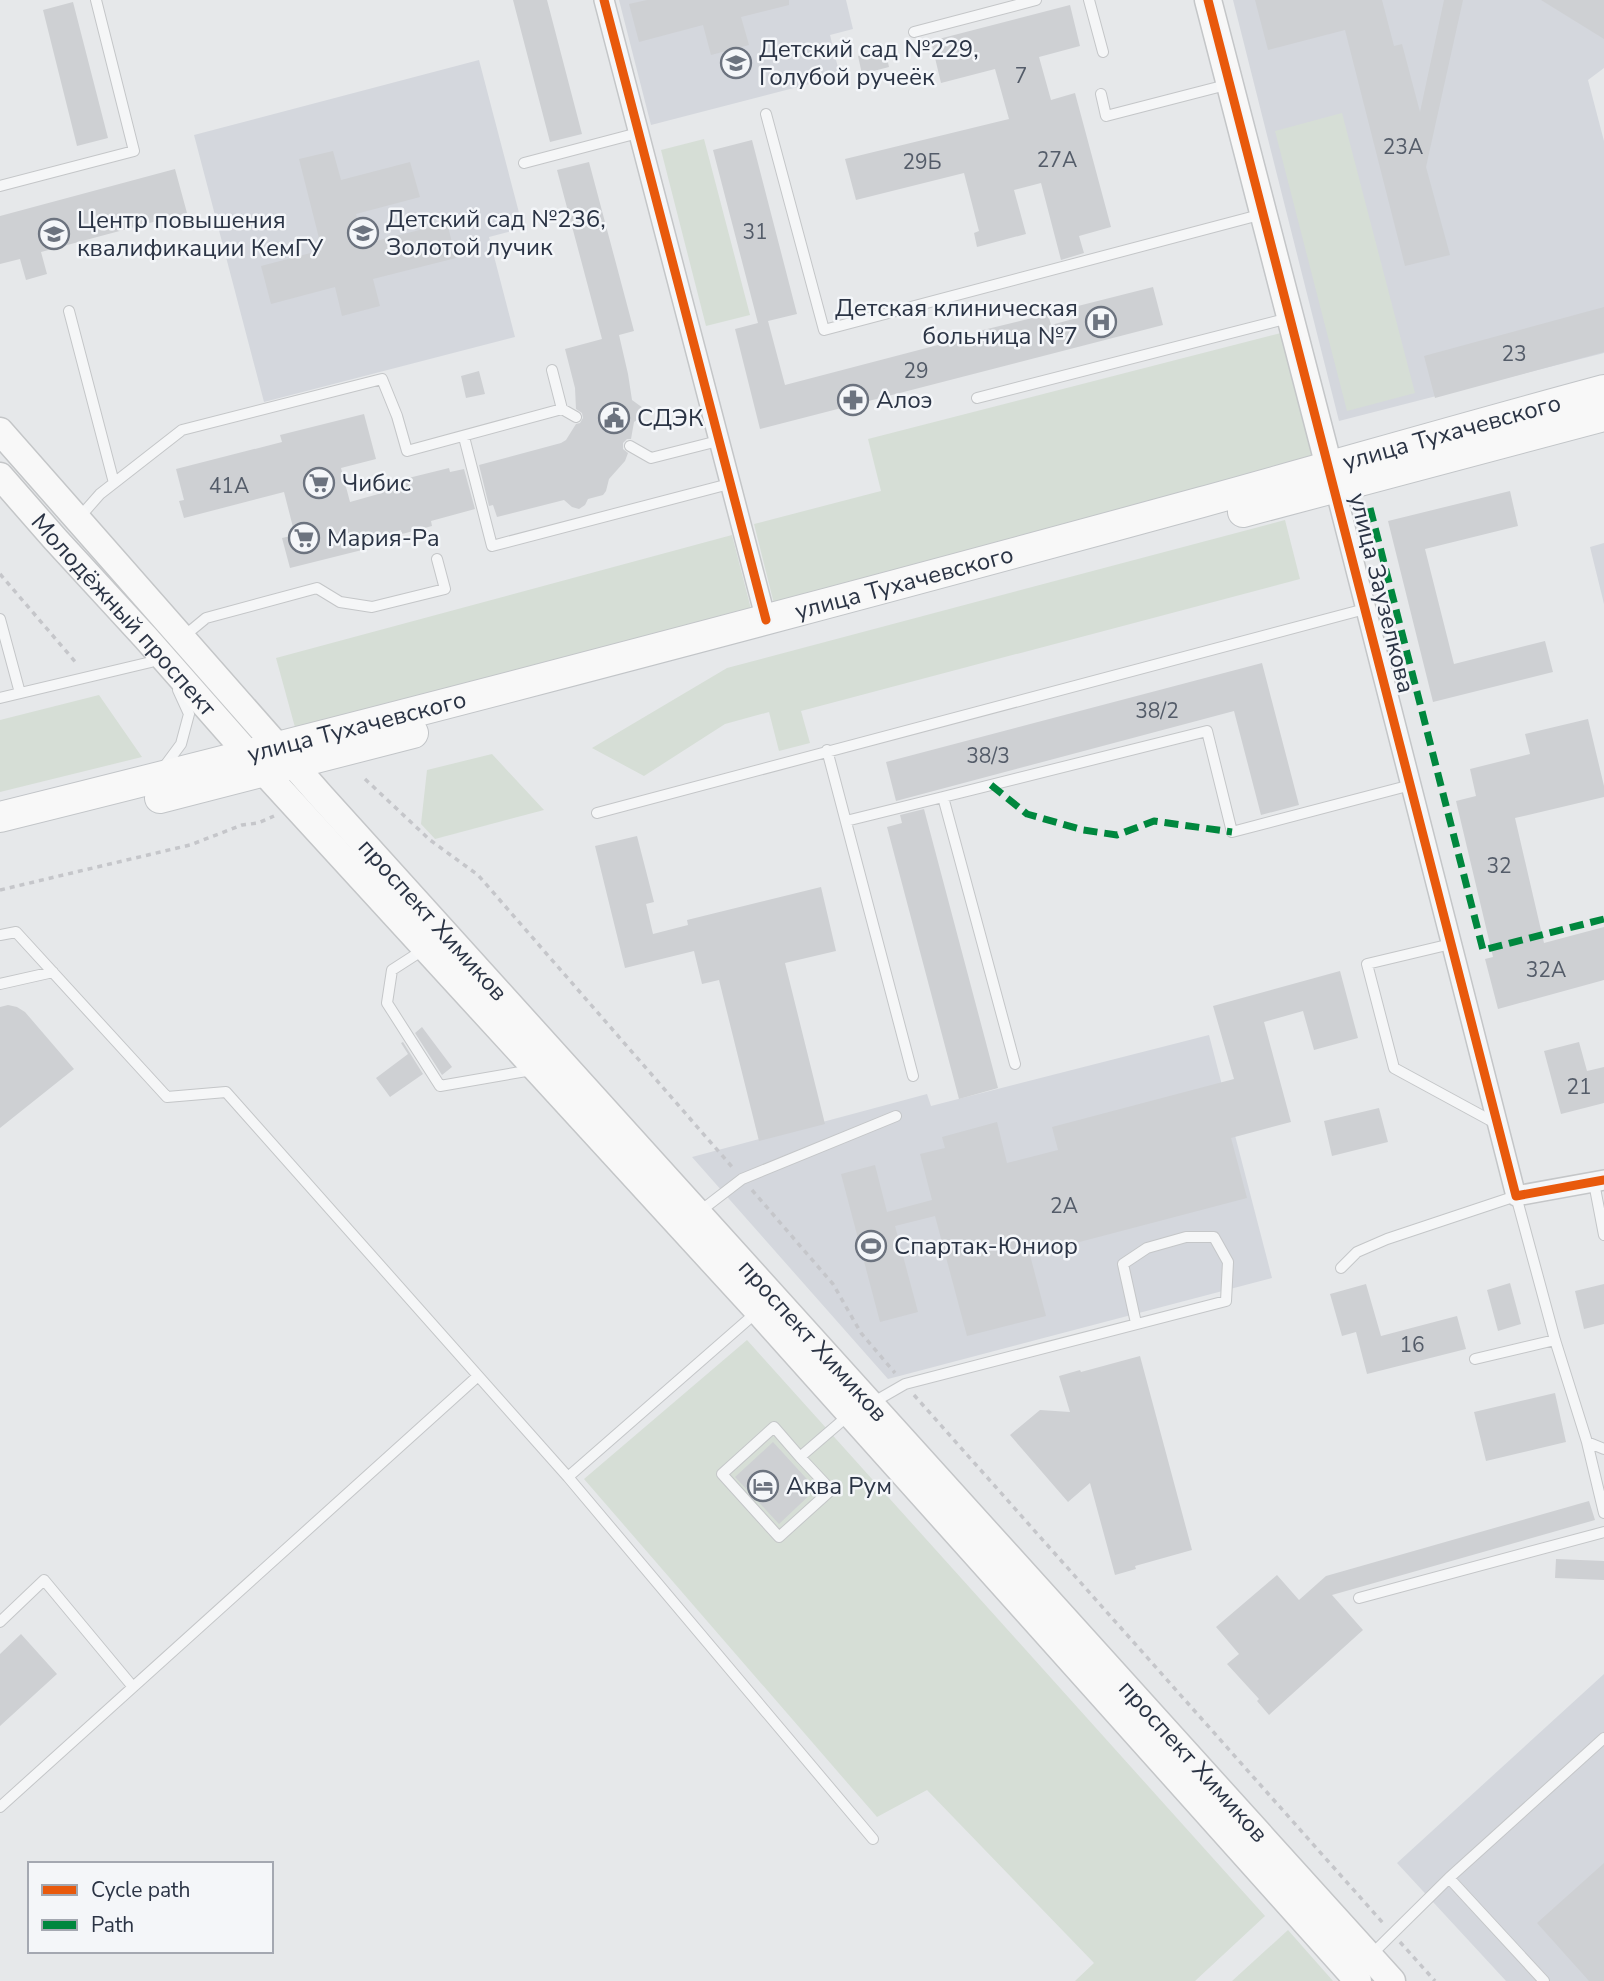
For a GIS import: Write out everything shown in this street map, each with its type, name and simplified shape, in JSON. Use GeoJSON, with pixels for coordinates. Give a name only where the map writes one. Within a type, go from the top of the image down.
{"type":"FeatureCollection","features":[{"type":"Feature","properties":{"kind":"main road","name":"улица Заузелкова"},"geometry":{"type":"LineString","coordinates":[[1208,0],[1332,477]]}},
{"type":"Feature","properties":{"kind":"main road","name":"улица Тухачевского"},"geometry":{"type":"LineString","coordinates":[[0,817],[156,778],[271,759],[1332,477],[1604,390]]}},
{"type":"Feature","properties":{"kind":"main road","name":"улица Тухачевского"},"geometry":{"type":"LineString","coordinates":[[0,838],[765,620],[1332,477],[1604,416]]}},
{"type":"Feature","properties":{"kind":"main road","name":"Молодёжный проспект"},"geometry":{"type":"LineString","coordinates":[[0,432],[234,699]]}},
{"type":"Feature","properties":{"kind":"main road","name":"Молодёжный проспект"},"geometry":{"type":"LineString","coordinates":[[0,476],[152,656],[271,759]]}},
{"type":"Feature","properties":{"kind":"main road","name":"проспект Химиков"},"geometry":{"type":"LineString","coordinates":[[234,699],[271,759],[426,947],[537,1069],[766,1304],[1360,1970],[1392,1981]]}},
{"type":"Feature","properties":{"kind":"main road","name":"проспект Химиков"},"geometry":{"type":"LineString","coordinates":[[271,759],[699,1212],[766,1304]]}},
{"type":"Feature","properties":{"kind":"street"},"geometry":{"type":"LineString","coordinates":[[604,0],[765,620]]}},
{"type":"Feature","properties":{"kind":"street","name":"улица Заузелкова"},"geometry":{"type":"LineString","coordinates":[[1332,477],[1516,1196]]}},
{"type":"Feature","properties":{"kind":"street"},"geometry":{"type":"LineString","coordinates":[[1516,1196],[1599,1181]]}},
{"type":"Feature","properties":{"kind":"lane"},"geometry":{"type":"LineString","coordinates":[[0,186],[134,151],[96,0]]}},
{"type":"Feature","properties":{"kind":"lane"},"geometry":{"type":"LineString","coordinates":[[914,32],[1036,0]]}},
{"type":"Feature","properties":{"kind":"lane"},"geometry":{"type":"LineString","coordinates":[[1089,0],[1103,52]]}},
{"type":"Feature","properties":{"kind":"lane"},"geometry":{"type":"LineString","coordinates":[[1101,94],[1106,116],[1230,83]]}},
{"type":"Feature","properties":{"kind":"lane"},"geometry":{"type":"LineString","coordinates":[[766,114],[824,330],[1263,214]]}},
{"type":"Feature","properties":{"kind":"lane"},"geometry":{"type":"LineString","coordinates":[[524,163],[638,133]]}},
{"type":"Feature","properties":{"kind":"lane"},"geometry":{"type":"LineString","coordinates":[[69,311],[114,483]]}},
{"type":"Feature","properties":{"kind":"lane"},"geometry":{"type":"LineString","coordinates":[[977,398],[1290,317]]}},
{"type":"Feature","properties":{"kind":"lane"},"geometry":{"type":"LineString","coordinates":[[552,370],[562,409]]}},
{"type":"Feature","properties":{"kind":"lane"},"geometry":{"type":"LineString","coordinates":[[77,520],[100,494],[182,430],[382,379],[407,451],[562,409],[576,416]]}},
{"type":"Feature","properties":{"kind":"lane"},"geometry":{"type":"LineString","coordinates":[[464,437],[492,546],[729,484]]}},
{"type":"Feature","properties":{"kind":"lane"},"geometry":{"type":"LineString","coordinates":[[630,446],[651,458],[718,441]]}},
{"type":"Feature","properties":{"kind":"lane"},"geometry":{"type":"LineString","coordinates":[[181,638],[206,618],[317,587],[340,602],[372,607],[445,589],[437,559]]}},
{"type":"Feature","properties":{"kind":"lane"},"geometry":{"type":"LineString","coordinates":[[597,813],[1365,609]]}},
{"type":"Feature","properties":{"kind":"lane"},"geometry":{"type":"LineString","coordinates":[[0,619],[20,693]]}},
{"type":"Feature","properties":{"kind":"lane"},"geometry":{"type":"LineString","coordinates":[[0,698],[89,677],[152,656]]}},
{"type":"Feature","properties":{"kind":"lane"},"geometry":{"type":"LineString","coordinates":[[156,778],[181,744],[189,714],[181,693],[173,685]]}},
{"type":"Feature","properties":{"kind":"lane"},"geometry":{"type":"LineString","coordinates":[[846,821],[1207,731],[1232,832],[1411,785]]}},
{"type":"Feature","properties":{"kind":"lane"},"geometry":{"type":"LineString","coordinates":[[827,750],[913,1076]]}},
{"type":"Feature","properties":{"kind":"lane"},"geometry":{"type":"LineString","coordinates":[[943,797],[1015,1064]]}},
{"type":"Feature","properties":{"kind":"lane"},"geometry":{"type":"LineString","coordinates":[[0,935],[16,932],[167,1097],[226,1092],[568,1477],[873,1839]]}},
{"type":"Feature","properties":{"kind":"lane"},"geometry":{"type":"LineString","coordinates":[[1451,944],[1367,964],[1394,1068],[1497,1124]]}},
{"type":"Feature","properties":{"kind":"lane"},"geometry":{"type":"LineString","coordinates":[[426,947],[392,970],[387,1003],[440,1086],[537,1069]]}},
{"type":"Feature","properties":{"kind":"lane"},"geometry":{"type":"LineString","coordinates":[[0,984],[52,972]]}},
{"type":"Feature","properties":{"kind":"lane"},"geometry":{"type":"LineString","coordinates":[[699,1212],[742,1179],[896,1116]]}},
{"type":"Feature","properties":{"kind":"lane"},"geometry":{"type":"LineString","coordinates":[[1599,1181],[1604,1235]]}},
{"type":"Feature","properties":{"kind":"lane"},"geometry":{"type":"LineString","coordinates":[[1341,1268],[1357,1252],[1387,1239],[1516,1196],[1555,1340],[1587,1442],[1604,1513]]}},
{"type":"Feature","properties":{"kind":"lane"},"geometry":{"type":"LineString","coordinates":[[800,1457],[860,1409],[905,1384],[1226,1301],[1228,1262],[1214,1237],[1186,1237],[1147,1248],[1123,1265],[1136,1323]]}},
{"type":"Feature","properties":{"kind":"lane"},"geometry":{"type":"LineString","coordinates":[[568,1477],[766,1304]]}},
{"type":"Feature","properties":{"kind":"lane"},"geometry":{"type":"LineString","coordinates":[[1475,1359],[1555,1340]]}},
{"type":"Feature","properties":{"kind":"lane"},"geometry":{"type":"LineString","coordinates":[[0,1807],[478,1376]]}},
{"type":"Feature","properties":{"kind":"lane"},"geometry":{"type":"LineString","coordinates":[[774,1427],[800,1457],[831,1490],[779,1537],[722,1474],[774,1427]]}},
{"type":"Feature","properties":{"kind":"lane"},"geometry":{"type":"LineString","coordinates":[[1587,1442],[1604,1449]]}},
{"type":"Feature","properties":{"kind":"lane"},"geometry":{"type":"LineString","coordinates":[[1359,1598],[1604,1532]]}},
{"type":"Feature","properties":{"kind":"lane"},"geometry":{"type":"LineString","coordinates":[[0,1622],[44,1580],[133,1687]]}},
{"type":"Feature","properties":{"kind":"lane"},"geometry":{"type":"LineString","coordinates":[[1360,1970],[1429,1896],[1604,1738]]}},
{"type":"Feature","properties":{"kind":"lane"},"geometry":{"type":"LineString","coordinates":[[1449,1878],[1544,1981]]}},
{"type":"Feature","properties":{"kind":"path"},"geometry":{"type":"LineString","coordinates":[[0,574],[89,677]]}},
{"type":"Feature","properties":{"kind":"path"},"geometry":{"type":"LineString","coordinates":[[365,779],[430,840],[478,874],[833,1283],[861,1333],[905,1384],[1434,1981]]}},
{"type":"Feature","properties":{"kind":"path"},"geometry":{"type":"LineString","coordinates":[[0,890],[190,845],[285,812]]}},
{"type":"Feature","properties":{"kind":"shaded area","name":"Детский сад №229, Голубой ручеёк"},"geometry":{"type":"Polygon","coordinates":[[[619,0],[846,0],[853,29],[830,35],[840,76],[651,125],[619,0]]]}},
{"type":"Feature","properties":{"kind":"shaded area"},"geometry":{"type":"Polygon","coordinates":[[[1233,0],[1604,0],[1604,68],[1588,80],[1604,141],[1604,353],[1339,421],[1233,0]]]}},
{"type":"Feature","properties":{"kind":"shaded area","name":"Детский сад №236, Золотой лучик"},"geometry":{"type":"Polygon","coordinates":[[[479,60],[523,228],[489,237],[515,337],[264,402],[194,135],[479,60]]]}},
{"type":"Feature","properties":{"kind":"shaded area"},"geometry":{"type":"Polygon","coordinates":[[[1342,113],[1415,393],[1347,411],[1275,131],[1342,113]]]}},
{"type":"Feature","properties":{"kind":"shaded area"},"geometry":{"type":"Polygon","coordinates":[[[704,139],[750,315],[706,326],[661,150],[704,139]]]}},
{"type":"Feature","properties":{"kind":"shaded area"},"geometry":{"type":"Polygon","coordinates":[[[1281,333],[1315,464],[774,604],[754,524],[881,491],[868,439],[1281,333]]]}},
{"type":"Feature","properties":{"kind":"shaded area"},"geometry":{"type":"Polygon","coordinates":[[[1285,520],[1300,579],[801,711],[810,743],[779,751],[769,712],[725,724],[644,776],[592,748],[727,668],[1285,520]]]}},
{"type":"Feature","properties":{"kind":"shaded area"},"geometry":{"type":"Polygon","coordinates":[[[732,535],[751,609],[296,731],[276,658],[732,535]]]}},
{"type":"Feature","properties":{"kind":"shaded area"},"geometry":{"type":"Polygon","coordinates":[[[1604,543],[1604,604],[1590,547],[1604,543]]]}},
{"type":"Feature","properties":{"kind":"shaded area"},"geometry":{"type":"Polygon","coordinates":[[[99,695],[142,757],[0,792],[0,720],[99,695]]]}},
{"type":"Feature","properties":{"kind":"shaded area"},"geometry":{"type":"Polygon","coordinates":[[[492,754],[544,810],[435,839],[421,824],[427,770],[492,754]]]}},
{"type":"Feature","properties":{"kind":"shaded area"},"geometry":{"type":"Polygon","coordinates":[[[1209,1035],[1272,1278],[888,1379],[692,1157],[927,1094],[931,1106],[1209,1035]]]}},
{"type":"Feature","properties":{"kind":"shaded area"},"geometry":{"type":"Polygon","coordinates":[[[747,1340],[1265,1916],[1195,1981],[1075,1981],[1094,1963],[927,1790],[877,1817],[584,1479],[747,1340]]]}},
{"type":"Feature","properties":{"kind":"shaded area"},"geometry":{"type":"Polygon","coordinates":[[[1604,1674],[1604,1981],[1506,1981],[1397,1863],[1604,1674]]]}},
{"type":"Feature","properties":{"kind":"shaded area"},"geometry":{"type":"Polygon","coordinates":[[[1288,1930],[1333,1981],[1232,1981],[1288,1930]]]}},
{"type":"Feature","properties":{"kind":"building"},"geometry":{"type":"Polygon","coordinates":[[[513,0],[547,0],[582,134],[550,142],[513,0]]]}},
{"type":"Feature","properties":{"kind":"building"},"geometry":{"type":"Polygon","coordinates":[[[647,0],[789,0],[789,5],[741,17],[749,45],[711,55],[703,25],[639,42],[629,4],[647,0]]]}},
{"type":"Feature","properties":{"kind":"building"},"geometry":{"type":"Polygon","coordinates":[[[1255,0],[1382,0],[1394,46],[1402,44],[1420,112],[1444,0],[1463,0],[1426,167],[1450,255],[1405,266],[1345,30],[1268,50],[1255,0]]]}},
{"type":"Feature","properties":{"kind":"building"},"geometry":{"type":"Polygon","coordinates":[[[1541,0],[1604,0],[1604,39],[1541,0]]]}},
{"type":"Feature","properties":{"kind":"building"},"geometry":{"type":"Polygon","coordinates":[[[73,2],[108,138],[77,146],[43,10],[73,2]]]}},
{"type":"Feature","properties":{"kind":"building"},"geometry":{"type":"Polygon","coordinates":[[[1070,5],[1080,46],[1039,57],[1051,100],[1075,93],[1111,227],[1079,236],[1084,253],[1061,260],[1041,183],[1014,190],[1026,234],[977,247],[974,233],[979,231],[964,173],[856,200],[845,159],[1009,119],[995,69],[941,83],[931,41],[1070,5]]]}},
{"type":"Feature","properties":{"kind":"building"},"geometry":{"type":"Polygon","coordinates":[[[885,49],[889,67],[862,74],[858,56],[885,49]]]}},
{"type":"Feature","properties":{"kind":"building"},"geometry":{"type":"Polygon","coordinates":[[[752,140],[797,314],[768,321],[785,385],[1048,314],[1051,325],[1077,318],[1074,307],[1153,287],[1163,325],[760,429],[735,329],[758,323],[713,150],[752,140]]]}},
{"type":"Feature","properties":{"kind":"building"},"geometry":{"type":"Polygon","coordinates":[[[333,151],[341,180],[410,162],[420,197],[356,214],[364,244],[447,223],[456,258],[373,279],[380,306],[342,316],[335,287],[271,304],[261,266],[322,250],[299,159],[333,151]]]}},
{"type":"Feature","properties":{"kind":"building"},"geometry":{"type":"Polygon","coordinates":[[[589,162],[634,331],[619,335],[632,400],[643,408],[642,416],[634,422],[631,439],[623,443],[623,449],[628,453],[625,461],[609,479],[603,495],[588,499],[579,509],[564,500],[497,517],[493,505],[489,506],[479,465],[561,443],[583,418],[582,413],[576,409],[575,388],[565,349],[602,339],[557,170],[589,162]]]}},
{"type":"Feature","properties":{"kind":"building","name":"Центр повышения квалификации КемГУ"},"geometry":{"type":"Polygon","coordinates":[[[175,169],[187,213],[41,252],[47,274],[26,280],[20,259],[0,264],[0,216],[175,169]]]}},
{"type":"Feature","properties":{"kind":"building"},"geometry":{"type":"Polygon","coordinates":[[[1604,307],[1604,352],[1435,398],[1424,356],[1604,307]]]}},
{"type":"Feature","properties":{"kind":"building"},"geometry":{"type":"Polygon","coordinates":[[[479,371],[485,394],[466,398],[461,376],[479,371]]]}},
{"type":"Feature","properties":{"kind":"building"},"geometry":{"type":"Polygon","coordinates":[[[364,414],[376,459],[341,468],[350,502],[382,493],[380,485],[449,468],[450,472],[464,469],[475,509],[431,521],[432,526],[402,534],[401,530],[360,541],[362,550],[290,568],[282,538],[295,535],[284,492],[184,518],[179,501],[184,500],[176,469],[282,442],[280,435],[364,414]]]}},
{"type":"Feature","properties":{"kind":"building"},"geometry":{"type":"Polygon","coordinates":[[[1510,491],[1518,526],[1425,549],[1454,664],[1545,641],[1553,672],[1433,702],[1388,521],[1510,491]]]}},
{"type":"Feature","properties":{"kind":"building"},"geometry":{"type":"Polygon","coordinates":[[[1262,663],[1299,805],[1261,815],[1234,711],[896,801],[886,762],[1262,663]]]}},
{"type":"Feature","properties":{"kind":"building"},"geometry":{"type":"Polygon","coordinates":[[[1588,719],[1604,786],[1604,797],[1515,818],[1544,943],[1604,927],[1604,980],[1498,1009],[1485,959],[1493,957],[1456,801],[1476,796],[1470,769],[1530,754],[1525,734],[1588,719]]]}},
{"type":"Feature","properties":{"kind":"building"},"geometry":{"type":"Polygon","coordinates":[[[924,809],[998,1088],[959,1099],[887,827],[902,823],[900,815],[924,809]]]}},
{"type":"Feature","properties":{"kind":"building"},"geometry":{"type":"Polygon","coordinates":[[[637,836],[654,902],[646,904],[653,934],[688,925],[687,920],[821,887],[836,951],[785,963],[825,1124],[759,1141],[719,980],[702,984],[694,951],[625,968],[595,846],[637,836]]]}},
{"type":"Feature","properties":{"kind":"building"},"geometry":{"type":"Polygon","coordinates":[[[1340,971],[1358,1038],[1314,1050],[1303,1011],[1264,1022],[1291,1122],[1231,1138],[1247,1198],[1030,1255],[1046,1316],[967,1336],[935,1216],[895,1226],[918,1312],[880,1322],[841,1174],[875,1165],[887,1212],[932,1200],[920,1154],[945,1148],[942,1137],[997,1122],[1007,1163],[1058,1150],[1052,1127],[1234,1079],[1213,1006],[1340,971]]]}},
{"type":"Feature","properties":{"kind":"building"},"geometry":{"type":"Polygon","coordinates":[[[8,1005],[25,1012],[74,1069],[0,1128],[0,1007],[8,1005]]]}},
{"type":"Feature","properties":{"kind":"building"},"geometry":{"type":"Polygon","coordinates":[[[422,1027],[452,1067],[442,1075],[415,1033],[422,1027]]]}},
{"type":"Feature","properties":{"kind":"building"},"geometry":{"type":"Polygon","coordinates":[[[403,1042],[423,1074],[390,1097],[376,1078],[408,1054],[401,1043],[403,1042]]]}},
{"type":"Feature","properties":{"kind":"building"},"geometry":{"type":"Polygon","coordinates":[[[1579,1042],[1587,1071],[1604,1067],[1604,1103],[1561,1114],[1544,1051],[1579,1042]]]}},
{"type":"Feature","properties":{"kind":"building"},"geometry":{"type":"Polygon","coordinates":[[[1379,1108],[1388,1142],[1332,1156],[1324,1121],[1379,1108]]]}},
{"type":"Feature","properties":{"kind":"building"},"geometry":{"type":"Polygon","coordinates":[[[1510,1283],[1521,1324],[1498,1331],[1487,1290],[1510,1283]]]}},
{"type":"Feature","properties":{"kind":"building"},"geometry":{"type":"Polygon","coordinates":[[[1366,1284],[1381,1336],[1457,1316],[1466,1349],[1367,1374],[1356,1332],[1342,1336],[1330,1294],[1366,1284]]]}},
{"type":"Feature","properties":{"kind":"building"},"geometry":{"type":"Polygon","coordinates":[[[1604,1284],[1604,1324],[1584,1329],[1575,1291],[1604,1284]]]}},
{"type":"Feature","properties":{"kind":"building"},"geometry":{"type":"Polygon","coordinates":[[[1140,1356],[1192,1550],[1135,1566],[1136,1569],[1115,1575],[1090,1483],[1068,1502],[1010,1435],[1040,1410],[1070,1412],[1059,1376],[1140,1356]]]}},
{"type":"Feature","properties":{"kind":"building"},"geometry":{"type":"Polygon","coordinates":[[[1555,1393],[1566,1442],[1486,1461],[1474,1412],[1555,1393]]]}},
{"type":"Feature","properties":{"kind":"building"},"geometry":{"type":"Polygon","coordinates":[[[773,1442],[816,1489],[779,1524],[735,1477],[773,1442]]]}},
{"type":"Feature","properties":{"kind":"building"},"geometry":{"type":"Polygon","coordinates":[[[1589,1501],[1595,1520],[1332,1595],[1363,1630],[1269,1715],[1257,1701],[1259,1699],[1227,1664],[1239,1654],[1216,1627],[1277,1575],[1299,1600],[1326,1576],[1589,1501]]]}},
{"type":"Feature","properties":{"kind":"building"},"geometry":{"type":"Polygon","coordinates":[[[1556,1559],[1604,1561],[1604,1580],[1555,1578],[1556,1559]]]}},
{"type":"Feature","properties":{"kind":"building"},"geometry":{"type":"Polygon","coordinates":[[[21,1634],[57,1674],[0,1726],[0,1654],[21,1634]]]}},
{"type":"Feature","properties":{"kind":"building"},"geometry":{"type":"Polygon","coordinates":[[[1604,1863],[1604,1981],[1589,1981],[1537,1923],[1604,1863]]]}},
{"type":"Feature","properties":{"kind":"marked path"},"geometry":{"type":"LineString","coordinates":[[1370,508],[1483,950],[1604,919]]}},
{"type":"Feature","properties":{"kind":"marked path"},"geometry":{"type":"LineString","coordinates":[[991,785],[1027,814],[1083,830],[1117,835],[1154,821],[1232,832]]}},
{"type":"Feature","properties":{"kind":"cycle path"},"geometry":{"type":"LineString","coordinates":[[604,0],[766,620]]}},
{"type":"Feature","properties":{"kind":"cycle path"},"geometry":{"type":"LineString","coordinates":[[1208,0],[1516,1196],[1604,1180]]}},
{"type":"Feature","properties":{"kind":"place","name":"Детский сад №229, Голубой ручеёк"},"geometry":{"type":"Point","coordinates":[736,63]}},
{"type":"Feature","properties":{"kind":"place","name":"Детский сад №236, Золотой лучик"},"geometry":{"type":"Point","coordinates":[363,233]}},
{"type":"Feature","properties":{"kind":"place","name":"Центр повышения квалификации КемГУ"},"geometry":{"type":"Point","coordinates":[54,234]}},
{"type":"Feature","properties":{"kind":"place","name":"Детская клиническая больница №7"},"geometry":{"type":"Point","coordinates":[1101,322]}},
{"type":"Feature","properties":{"kind":"place","name":"Алоэ"},"geometry":{"type":"Point","coordinates":[853,400]}},
{"type":"Feature","properties":{"kind":"place","name":"СДЭК"},"geometry":{"type":"Point","coordinates":[614,418]}},
{"type":"Feature","properties":{"kind":"place","name":"Чибис"},"geometry":{"type":"Point","coordinates":[319,483]}},
{"type":"Feature","properties":{"kind":"place","name":"Мария-Ра"},"geometry":{"type":"Point","coordinates":[304,538]}},
{"type":"Feature","properties":{"kind":"place","name":"Спартак-Юниор"},"geometry":{"type":"Point","coordinates":[871,1246]}},
{"type":"Feature","properties":{"kind":"place","name":"Аква Рум"},"geometry":{"type":"Point","coordinates":[763,1486]}}]}
